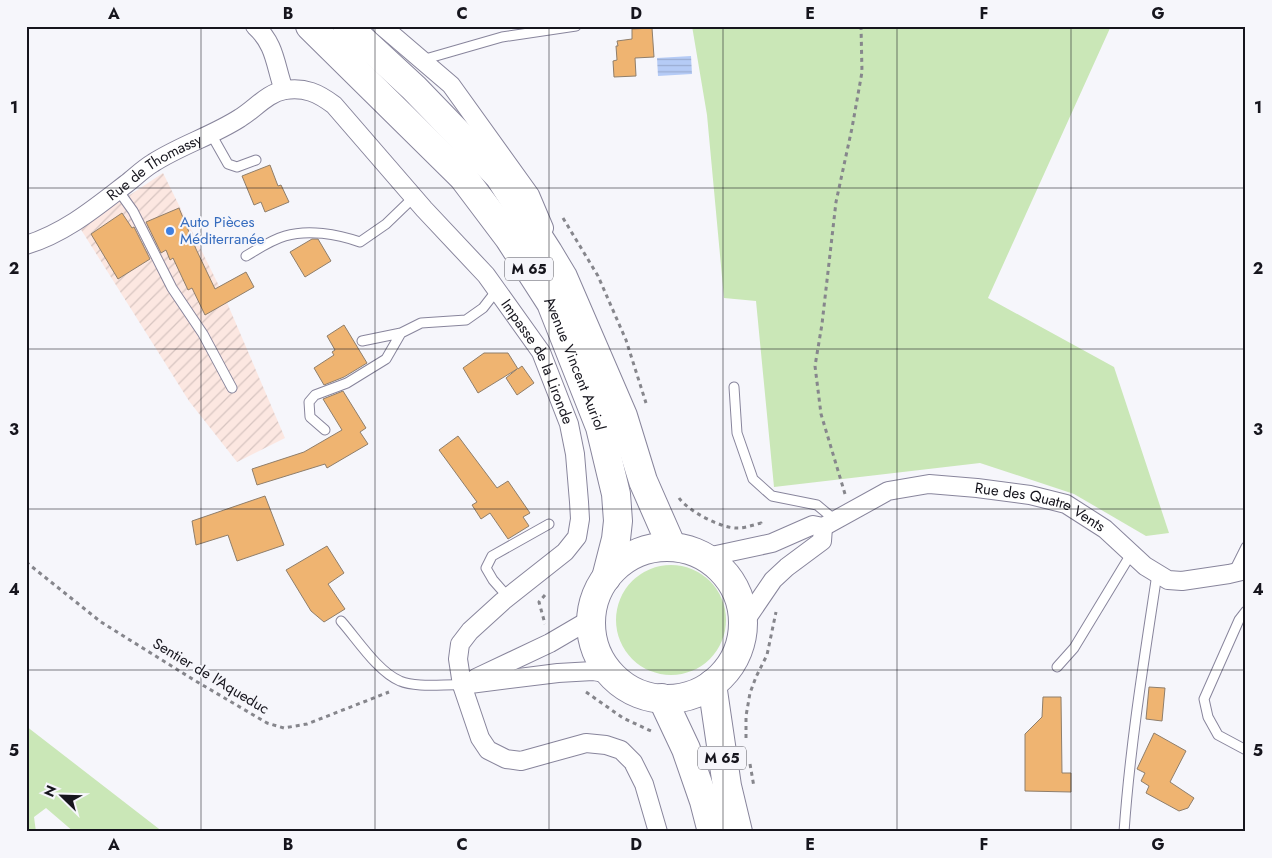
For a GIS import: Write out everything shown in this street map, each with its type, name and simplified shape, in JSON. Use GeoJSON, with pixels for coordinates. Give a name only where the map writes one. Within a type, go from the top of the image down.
{"type":"FeatureCollection","features":[{"type":"Feature","properties":{"kind":"main road","name":"Avenue Vincent Auriol"},"geometry":{"type":"LineString","coordinates":[[310,26],[463,177],[509,238],[552,303],[600,427],[616,494],[618,521],[616,539],[606,578]]}},
{"type":"Feature","properties":{"kind":"main road","name":"Avenue Vincent Auriol"},"geometry":{"type":"LineString","coordinates":[[347,26],[414,88],[499,176],[563,277],[623,416],[643,481],[672,547]]}},
{"type":"Feature","properties":{"kind":"main road"},"geometry":{"type":"LineString","coordinates":[[672,547],[690,550],[707,557],[719,567],[733,586],[742,608],[743,624],[741,641],[734,658],[712,684],[688,696],[662,698],[635,692],[611,674],[600,658],[596,648],[591,619],[598,590],[606,578],[624,560],[647,549],[672,547]]}},
{"type":"Feature","properties":{"kind":"main road","name":"M 65"},"geometry":{"type":"LineString","coordinates":[[712,684],[727,786],[738,832]]}},
{"type":"Feature","properties":{"kind":"main road","name":"M 65"},"geometry":{"type":"LineString","coordinates":[[662,698],[686,748],[704,801],[712,832]]}},
{"type":"Feature","properties":{"kind":"street"},"geometry":{"type":"LineString","coordinates":[[255,26],[265,35],[275,56],[284,90]]}},
{"type":"Feature","properties":{"kind":"street","name":"Avenue Vincent Auriol"},"geometry":{"type":"LineString","coordinates":[[382,26],[451,85],[530,195],[563,277]]}},
{"type":"Feature","properties":{"kind":"street","name":"Rue de Thomassy"},"geometry":{"type":"LineString","coordinates":[[26,245],[67,228],[152,163],[241,118],[270,95],[284,90]]}},
{"type":"Feature","properties":{"kind":"street","name":"Impasse de la Lironde"},"geometry":{"type":"LineString","coordinates":[[284,90],[306,90],[328,100],[486,275],[541,352],[570,424],[575,454],[580,519],[576,536],[565,552],[508,597],[470,631],[460,644],[458,659],[462,685],[480,738],[488,750],[506,759],[521,761],[586,743],[606,745],[621,750],[633,762],[644,784],[658,832]]}},
{"type":"Feature","properties":{"kind":"street","name":"Rue des Quatre Vents"},"geometry":{"type":"LineString","coordinates":[[707,557],[772,543],[813,525],[829,524],[888,491],[929,484],[1030,495],[1066,504],[1105,529],[1144,566],[1168,580],[1182,581],[1239,572]]}},
{"type":"Feature","properties":{"kind":"street"},"geometry":{"type":"LineString","coordinates":[[743,624],[773,580],[822,541],[829,524]]}},
{"type":"Feature","properties":{"kind":"street"},"geometry":{"type":"LineString","coordinates":[[462,685],[550,643],[591,619]]}},
{"type":"Feature","properties":{"kind":"street"},"geometry":{"type":"LineString","coordinates":[[462,685],[558,673],[593,671],[611,674]]}},
{"type":"Feature","properties":{"kind":"lane"},"geometry":{"type":"LineString","coordinates":[[422,60],[502,37],[576,26]]}},
{"type":"Feature","properties":{"kind":"lane"},"geometry":{"type":"LineString","coordinates":[[211,134],[228,164],[237,167],[256,160]]}},
{"type":"Feature","properties":{"kind":"lane"},"geometry":{"type":"LineString","coordinates":[[118,190],[134,211],[172,288],[203,334],[232,388]]}},
{"type":"Feature","properties":{"kind":"lane"},"geometry":{"type":"LineString","coordinates":[[246,256],[285,236],[309,233],[349,238],[360,242],[386,224],[414,197]]}},
{"type":"Feature","properties":{"kind":"lane"},"geometry":{"type":"LineString","coordinates":[[362,341],[401,333],[420,323],[466,320],[483,308],[497,290]]}},
{"type":"Feature","properties":{"kind":"lane"},"geometry":{"type":"LineString","coordinates":[[325,430],[310,417],[309,402],[315,395],[347,383],[386,359],[401,333]]}},
{"type":"Feature","properties":{"kind":"lane"},"geometry":{"type":"LineString","coordinates":[[734,387],[737,433],[753,479],[772,496],[817,505],[829,524]]}},
{"type":"Feature","properties":{"kind":"lane"},"geometry":{"type":"LineString","coordinates":[[508,597],[493,580],[486,568],[492,556],[549,524]]}},
{"type":"Feature","properties":{"kind":"lane"},"geometry":{"type":"LineString","coordinates":[[1239,572],[1246,547]]}},
{"type":"Feature","properties":{"kind":"lane"},"geometry":{"type":"LineString","coordinates":[[1057,667],[1074,648],[1131,554]]}},
{"type":"Feature","properties":{"kind":"lane"},"geometry":{"type":"LineString","coordinates":[[1124,832],[1128,780],[1157,574]]}},
{"type":"Feature","properties":{"kind":"lane"},"geometry":{"type":"LineString","coordinates":[[1246,611],[1236,627],[1204,699],[1208,717],[1218,735],[1246,750]]}},
{"type":"Feature","properties":{"kind":"lane"},"geometry":{"type":"LineString","coordinates":[[341,620],[379,666],[388,675],[401,682],[410,684],[462,685]]}},
{"type":"Feature","properties":{"kind":"path"},"geometry":{"type":"LineString","coordinates":[[853,510],[842,484],[821,414],[815,366],[822,324],[836,202],[862,72],[861,26]]}},
{"type":"Feature","properties":{"kind":"path","name":"Sentier de l'Aqueduc"},"geometry":{"type":"LineString","coordinates":[[26,562],[101,622],[267,723],[284,728],[307,724],[390,691],[401,682]]}},
{"type":"Feature","properties":{"kind":"path"},"geometry":{"type":"LineString","coordinates":[[746,739],[746,716],[750,693],[767,655],[777,604]]}},
{"type":"Feature","properties":{"kind":"path"},"geometry":{"type":"LineString","coordinates":[[582,690],[589,692],[623,718],[651,731],[657,737]]}},
{"type":"Feature","properties":{"kind":"path"},"geometry":{"type":"LineString","coordinates":[[749,756],[755,791]]}},
{"type":"Feature","properties":{"kind":"shaded area"},"geometry":{"type":"Polygon","coordinates":[[[163,173],[225,298],[285,438],[237,462],[189,401],[80,228],[163,173]]]}},
{"type":"Feature","properties":{"kind":"green space"},"geometry":{"type":"Polygon","coordinates":[[[692,26],[1111,26],[988,298],[1114,367],[1169,533],[1146,536],[1074,494],[980,463],[774,487],[756,301],[724,298],[707,115],[692,26]]]}},
{"type":"Feature","properties":{"kind":"green space"},"geometry":{"type":"Polygon","coordinates":[[[671,565],[682,566],[692,570],[710,581],[721,599],[725,609],[725,631],[721,641],[710,659],[692,670],[682,674],[671,675],[660,674],[650,670],[632,659],[621,641],[617,631],[616,620],[617,609],[621,599],[632,581],[650,570],[660,566],[671,565]]]}},
{"type":"Feature","properties":{"kind":"green space"},"geometry":{"type":"Polygon","coordinates":[[[26,726],[163,832],[74,832],[46,808],[34,817],[36,832],[26,832],[26,726]]]}},
{"type":"Feature","properties":{"kind":"water"},"geometry":{"type":"Polygon","coordinates":[[[691,56],[692,74],[658,76],[657,58],[691,56]]]}},
{"type":"Feature","properties":{"kind":"building"},"geometry":{"type":"Polygon","coordinates":[[[652,28],[654,57],[635,58],[636,76],[614,77],[613,61],[617,60],[617,41],[632,39],[632,29],[652,28]]]}},
{"type":"Feature","properties":{"kind":"building"},"geometry":{"type":"Polygon","coordinates":[[[270,165],[278,186],[281,185],[289,202],[265,212],[261,202],[254,205],[242,176],[270,165]]]}},
{"type":"Feature","properties":{"kind":"building"},"geometry":{"type":"Polygon","coordinates":[[[179,208],[215,289],[246,272],[254,287],[205,315],[192,288],[188,290],[173,258],[170,260],[166,250],[161,253],[146,222],[179,208]]]}},
{"type":"Feature","properties":{"kind":"building"},"geometry":{"type":"Polygon","coordinates":[[[122,213],[132,228],[134,227],[150,259],[118,279],[91,234],[122,213]]]}},
{"type":"Feature","properties":{"kind":"building"},"geometry":{"type":"Polygon","coordinates":[[[312,239],[318,239],[331,261],[305,277],[290,252],[312,239]]]}},
{"type":"Feature","properties":{"kind":"building"},"geometry":{"type":"Polygon","coordinates":[[[344,325],[367,363],[344,377],[324,385],[314,368],[334,355],[332,352],[335,350],[327,336],[344,325]]]}},
{"type":"Feature","properties":{"kind":"building"},"geometry":{"type":"Polygon","coordinates":[[[484,353],[508,353],[518,369],[522,366],[534,383],[517,395],[506,378],[517,369],[478,393],[463,368],[484,353]]]}},
{"type":"Feature","properties":{"kind":"building"},"geometry":{"type":"Polygon","coordinates":[[[343,391],[366,428],[360,432],[368,444],[327,468],[325,464],[257,485],[252,469],[304,452],[342,430],[323,399],[343,391]]]}},
{"type":"Feature","properties":{"kind":"building"},"geometry":{"type":"Polygon","coordinates":[[[458,436],[497,488],[508,481],[530,513],[523,517],[529,526],[508,539],[490,513],[481,519],[472,505],[477,502],[439,450],[458,436]]]}},
{"type":"Feature","properties":{"kind":"building"},"geometry":{"type":"Polygon","coordinates":[[[265,496],[284,545],[237,561],[228,535],[196,545],[192,521],[265,496]]]}},
{"type":"Feature","properties":{"kind":"building"},"geometry":{"type":"Polygon","coordinates":[[[327,546],[344,573],[328,584],[345,609],[324,622],[311,611],[286,570],[327,546]]]}},
{"type":"Feature","properties":{"kind":"building"},"geometry":{"type":"Polygon","coordinates":[[[1149,687],[1165,688],[1162,721],[1146,719],[1149,687]]]}},
{"type":"Feature","properties":{"kind":"building"},"geometry":{"type":"Polygon","coordinates":[[[1043,697],[1061,697],[1062,773],[1071,773],[1071,792],[1025,791],[1025,734],[1042,717],[1043,697]]]}},
{"type":"Feature","properties":{"kind":"building"},"geometry":{"type":"Polygon","coordinates":[[[1154,733],[1186,751],[1170,782],[1194,798],[1188,808],[1179,811],[1146,793],[1149,786],[1141,781],[1145,773],[1137,769],[1154,733]]]}},
{"type":"Feature","properties":{"kind":"place","name":"Auto Pièces Méditerranée"},"geometry":{"type":"Point","coordinates":[170,231]}}]}
